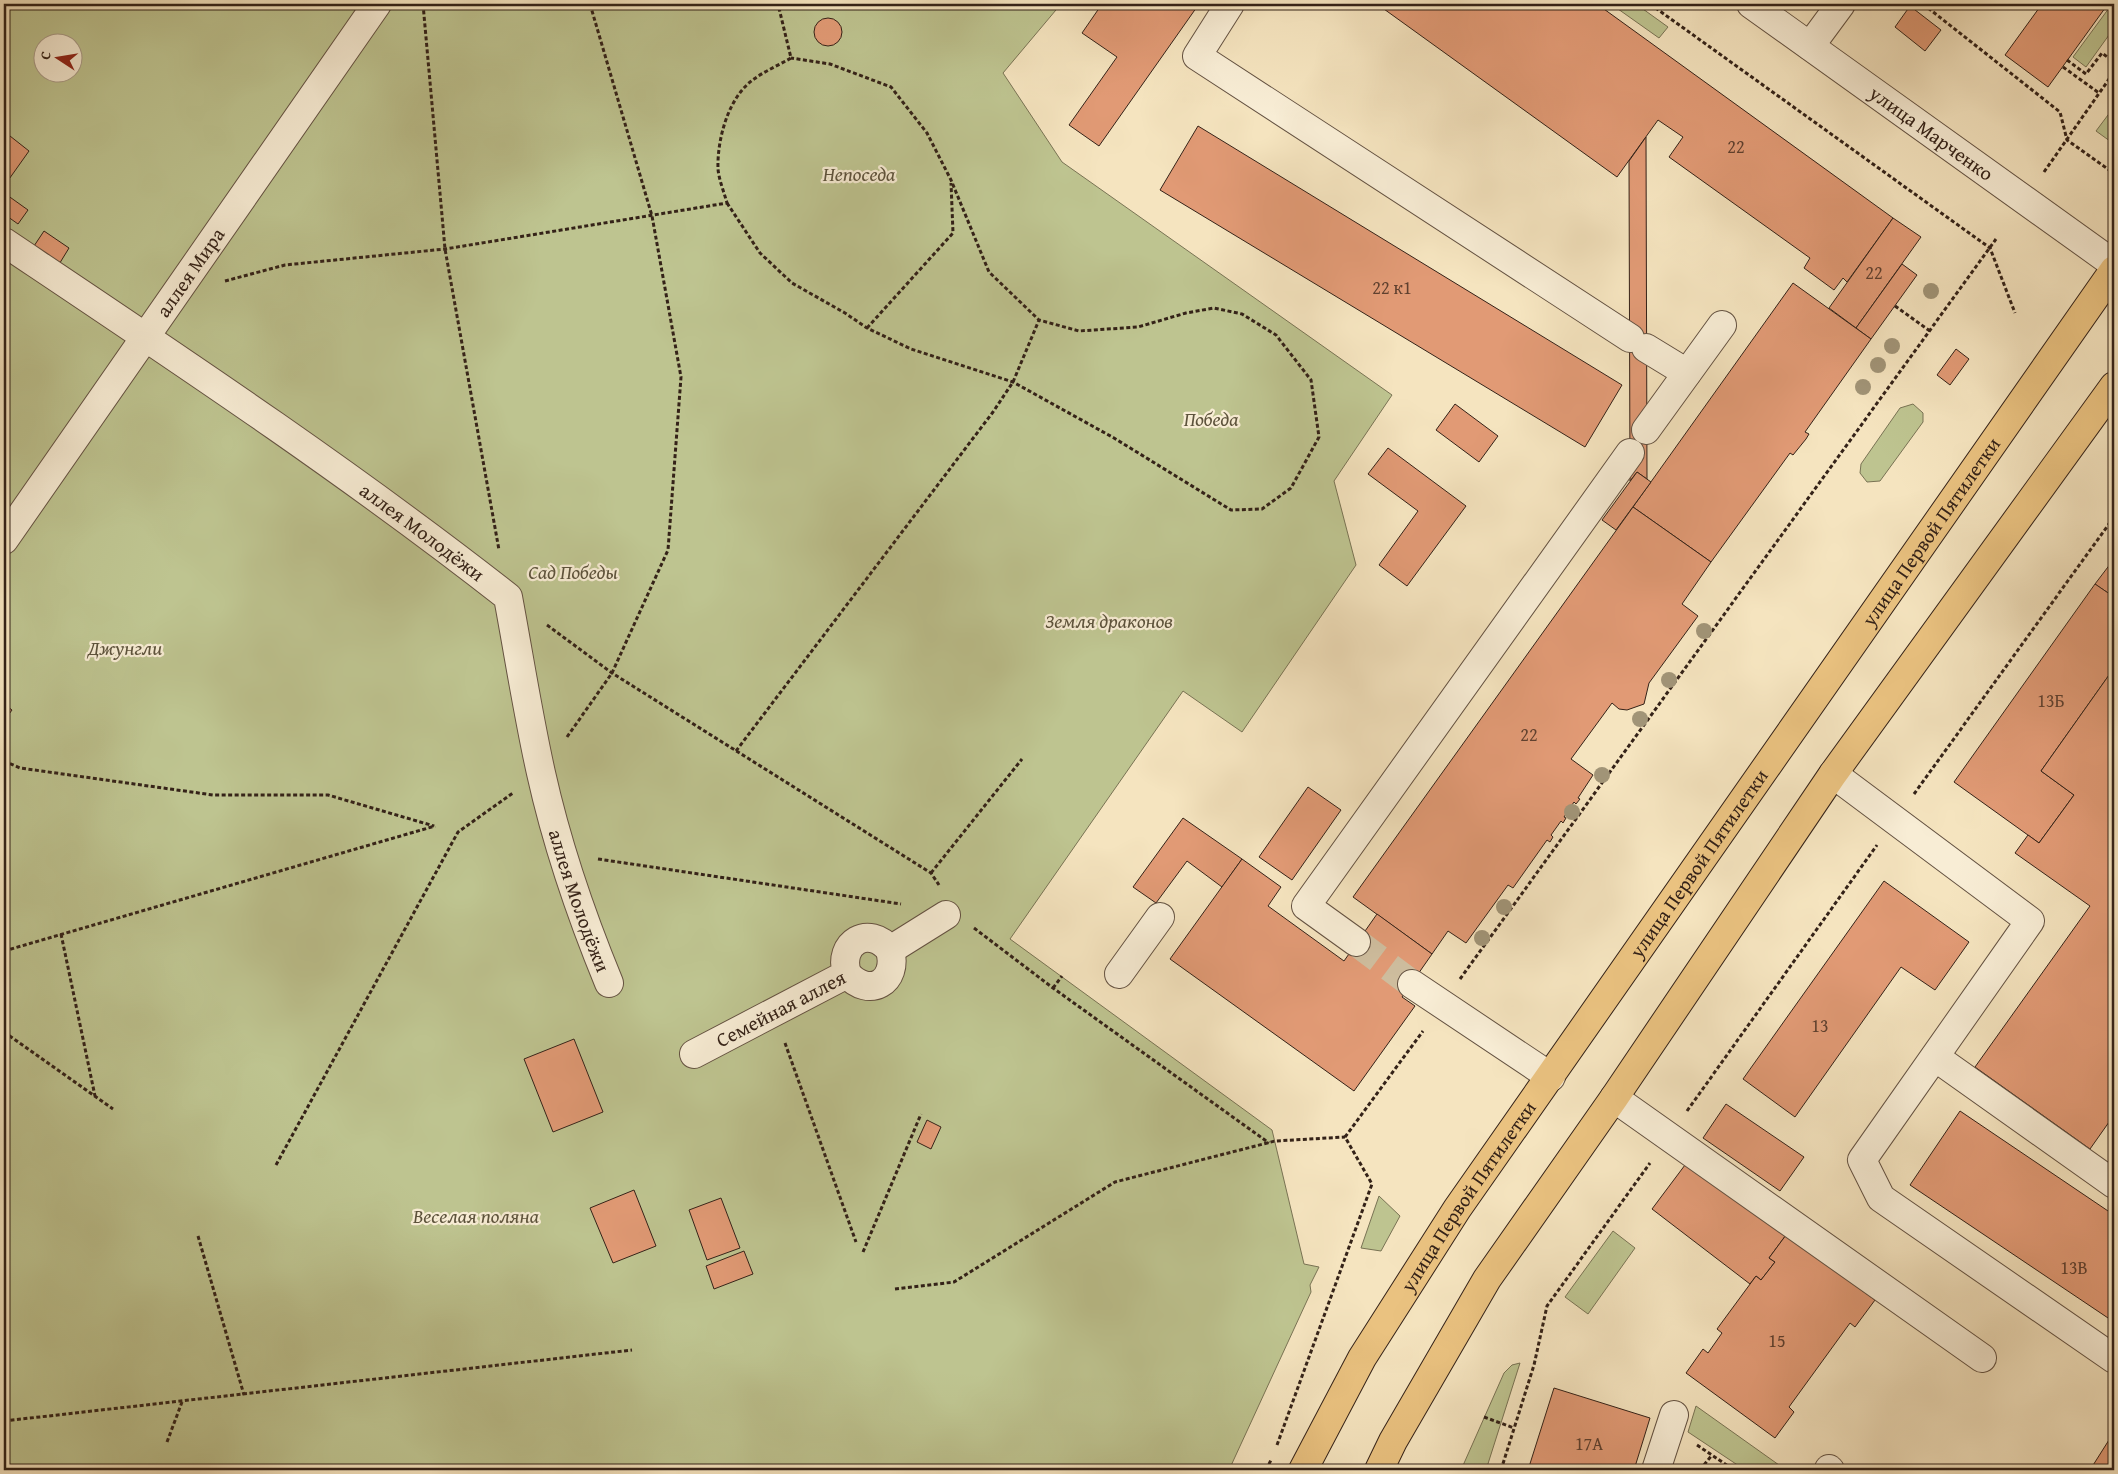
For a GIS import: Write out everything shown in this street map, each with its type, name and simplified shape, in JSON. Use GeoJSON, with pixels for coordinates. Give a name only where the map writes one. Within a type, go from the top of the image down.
{"type":"FeatureCollection","features":[{"type":"Feature","properties":{"kind":"main road","name":"улица Первой Пятилетки"},"geometry":{"type":"LineString","coordinates":[[1303,1470],[1367,1350],[1457,1209],[2114,270]]}},
{"type":"Feature","properties":{"kind":"main road"},"geometry":{"type":"LineString","coordinates":[[1379,1470],[1392,1441],[1487,1280],[1614,1098],[1833,774],[2114,386]]}},
{"type":"Feature","properties":{"kind":"street","name":"аллея Мира"},"geometry":{"type":"LineString","coordinates":[[4,540],[377,4]]}},
{"type":"Feature","properties":{"kind":"street"},"geometry":{"type":"LineString","coordinates":[[1230,4],[1197,56],[1687,373]]}},
{"type":"Feature","properties":{"kind":"street","name":"улица Марченко"},"geometry":{"type":"LineString","coordinates":[[1751,4],[2114,264]]}},
{"type":"Feature","properties":{"kind":"street"},"geometry":{"type":"LineString","coordinates":[[1810,46],[1841,4]]}},
{"type":"Feature","properties":{"kind":"street","name":"аллея Молодёжи"},"geometry":{"type":"LineString","coordinates":[[4,242],[146,337],[441,545],[508,597],[541,774],[586,928],[609,983]]}},
{"type":"Feature","properties":{"kind":"street"},"geometry":{"type":"LineString","coordinates":[[1646,430],[1722,325]]}},
{"type":"Feature","properties":{"kind":"street"},"geometry":{"type":"LineString","coordinates":[[1356,942],[1306,906],[1630,453]]}},
{"type":"Feature","properties":{"kind":"street"},"geometry":{"type":"LineString","coordinates":[[1833,774],[2030,921],[1862,1160],[1881,1198],[2114,1359]]}},
{"type":"Feature","properties":{"kind":"street","name":"Семейная аллея"},"geometry":{"type":"LineString","coordinates":[[694,1054],[847,974],[844,961],[846,954],[856,941],[871,937],[881,940],[890,950],[946,915]]}},
{"type":"Feature","properties":{"kind":"street"},"geometry":{"type":"LineString","coordinates":[[1119,974],[1160,917]]}},
{"type":"Feature","properties":{"kind":"street"},"geometry":{"type":"LineString","coordinates":[[1412,984],[1551,1077]]}},
{"type":"Feature","properties":{"kind":"street"},"geometry":{"type":"LineString","coordinates":[[1935,1057],[2112,1177]]}},
{"type":"Feature","properties":{"kind":"street"},"geometry":{"type":"LineString","coordinates":[[1614,1098],[1982,1358]]}},
{"type":"Feature","properties":{"kind":"street"},"geometry":{"type":"LineString","coordinates":[[1656,1470],[1672,1421]]}},
{"type":"Feature","properties":{"kind":"path"},"geometry":{"type":"LineString","coordinates":[[423,4],[445,249],[508,597],[612,673],[931,873],[941,887]]}},
{"type":"Feature","properties":{"kind":"path"},"geometry":{"type":"LineString","coordinates":[[276,1164],[458,832],[541,774],[612,673],[668,550],[681,377],[652,216],[590,4]]}},
{"type":"Feature","properties":{"kind":"path"},"geometry":{"type":"LineString","coordinates":[[778,4],[791,58]]}},
{"type":"Feature","properties":{"kind":"path"},"geometry":{"type":"LineString","coordinates":[[1650,4],[1990,248],[2015,314]]}},
{"type":"Feature","properties":{"kind":"path"},"geometry":{"type":"LineString","coordinates":[[1923,4],[2060,112],[2067,140],[2112,172]]}},
{"type":"Feature","properties":{"kind":"path"},"geometry":{"type":"LineString","coordinates":[[2067,60],[2086,74],[2102,53],[2114,62]]}},
{"type":"Feature","properties":{"kind":"path"},"geometry":{"type":"LineString","coordinates":[[791,58],[830,64],[891,87],[927,133],[951,180],[990,272],[1039,320],[1079,331],[1138,328],[1214,308],[1242,314],[1276,336],[1311,380],[1319,437],[1291,488],[1262,509],[1231,510],[1114,438],[1013,382],[911,349],[867,328],[845,312],[792,283],[760,253],[726,203],[718,171],[719,148],[726,121],[736,98],[752,80],[791,58]]}},
{"type":"Feature","properties":{"kind":"path"},"geometry":{"type":"LineString","coordinates":[[2063,67],[2099,93]]}},
{"type":"Feature","properties":{"kind":"path"},"geometry":{"type":"LineString","coordinates":[[2044,172],[2114,72]]}},
{"type":"Feature","properties":{"kind":"path"},"geometry":{"type":"LineString","coordinates":[[867,328],[953,233],[951,180]]}},
{"type":"Feature","properties":{"kind":"path"},"geometry":{"type":"LineString","coordinates":[[176,293],[285,265],[445,249],[726,203]]}},
{"type":"Feature","properties":{"kind":"path"},"geometry":{"type":"LineString","coordinates":[[1345,1137],[1996,239]]}},
{"type":"Feature","properties":{"kind":"path"},"geometry":{"type":"LineString","coordinates":[[1895,306],[1930,331]]}},
{"type":"Feature","properties":{"kind":"path"},"geometry":{"type":"LineString","coordinates":[[736,751],[993,412],[1013,382],[1039,320]]}},
{"type":"Feature","properties":{"kind":"path"},"geometry":{"type":"LineString","coordinates":[[1502,1470],[1534,1365],[1547,1306],[2114,517]]}},
{"type":"Feature","properties":{"kind":"path"},"geometry":{"type":"LineString","coordinates":[[931,873],[1022,759]]}},
{"type":"Feature","properties":{"kind":"path"},"geometry":{"type":"LineString","coordinates":[[4,761],[20,768],[214,796],[328,795],[435,826],[4,951]]}},
{"type":"Feature","properties":{"kind":"path"},"geometry":{"type":"LineString","coordinates":[[563,854],[907,904],[966,921],[1053,988],[1269,1143]]}},
{"type":"Feature","properties":{"kind":"path"},"geometry":{"type":"LineString","coordinates":[[61,934],[95,1096]]}},
{"type":"Feature","properties":{"kind":"path"},"geometry":{"type":"LineString","coordinates":[[1053,988],[1062,976]]}},
{"type":"Feature","properties":{"kind":"path"},"geometry":{"type":"LineString","coordinates":[[774,1012],[856,1242]]}},
{"type":"Feature","properties":{"kind":"path"},"geometry":{"type":"LineString","coordinates":[[4,1032],[113,1109]]}},
{"type":"Feature","properties":{"kind":"path"},"geometry":{"type":"LineString","coordinates":[[862,1252],[921,1114]]}},
{"type":"Feature","properties":{"kind":"path"},"geometry":{"type":"LineString","coordinates":[[895,1289],[954,1282],[1115,1182],[1275,1140],[1345,1137]]}},
{"type":"Feature","properties":{"kind":"path"},"geometry":{"type":"LineString","coordinates":[[1276,1446],[1372,1184],[1345,1137]]}},
{"type":"Feature","properties":{"kind":"path"},"geometry":{"type":"LineString","coordinates":[[198,1236],[244,1395]]}},
{"type":"Feature","properties":{"kind":"path"},"geometry":{"type":"LineString","coordinates":[[4,1421],[632,1350]]}},
{"type":"Feature","properties":{"kind":"path"},"geometry":{"type":"LineString","coordinates":[[167,1442],[182,1402]]}},
{"type":"Feature","properties":{"kind":"path"},"geometry":{"type":"LineString","coordinates":[[1484,1417],[1514,1428]]}},
{"type":"Feature","properties":{"kind":"path"},"geometry":{"type":"LineString","coordinates":[[1672,1421],[1712,1455],[1734,1470]]}},
{"type":"Feature","properties":{"kind":"path"},"geometry":{"type":"LineString","coordinates":[[1266,1470],[1273,1454]]}},
{"type":"Feature","properties":{"kind":"path"},"geometry":{"type":"LineString","coordinates":[[1700,1470],[1712,1455]]}},
{"type":"Feature","properties":{"kind":"green space","name":"Сад Победы"},"geometry":{"type":"Polygon","coordinates":[[[4,4],[1061,4],[1003,73],[1062,162],[1392,395],[1334,481],[1356,565],[1242,732],[1183,691],[1010,939],[1272,1130],[1304,1264],[1319,1267],[1310,1285],[1311,1292],[1229,1470],[4,1470],[4,4]]]}},
{"type":"Feature","properties":{"kind":"green space"},"geometry":{"type":"Polygon","coordinates":[[[1611,4],[1636,4],[1668,27],[1659,38],[1611,4]]]}},
{"type":"Feature","properties":{"kind":"green space"},"geometry":{"type":"Polygon","coordinates":[[[2112,4],[2114,4],[2114,28],[2086,67],[2073,57],[2112,4]]]}},
{"type":"Feature","properties":{"kind":"green space"},"geometry":{"type":"Polygon","coordinates":[[[2114,107],[2114,144],[2096,131],[2114,107]]]}},
{"type":"Feature","properties":{"kind":"green space"},"geometry":{"type":"Polygon","coordinates":[[[1913,404],[1923,413],[1923,422],[1880,481],[1867,482],[1860,473],[1861,464],[1900,408],[1913,404]]]}},
{"type":"Feature","properties":{"kind":"green space"},"geometry":{"type":"Polygon","coordinates":[[[1379,1196],[1400,1216],[1381,1251],[1361,1248],[1379,1196]]]}},
{"type":"Feature","properties":{"kind":"green space"},"geometry":{"type":"Polygon","coordinates":[[[1613,1231],[1635,1248],[1588,1314],[1565,1297],[1613,1231]]]}},
{"type":"Feature","properties":{"kind":"green space"},"geometry":{"type":"Polygon","coordinates":[[[1520,1363],[1486,1470],[1461,1470],[1504,1373],[1512,1365],[1520,1363]]]}},
{"type":"Feature","properties":{"kind":"green space"},"geometry":{"type":"Polygon","coordinates":[[[1696,1406],[1786,1470],[1745,1470],[1688,1432],[1696,1406]]]}},
{"type":"Feature","properties":{"kind":"building"},"geometry":{"type":"Polygon","coordinates":[[[1102,4],[1199,4],[1099,146],[1069,125],[1117,57],[1082,33],[1102,4]]]}},
{"type":"Feature","properties":{"kind":"building"},"geometry":{"type":"Polygon","coordinates":[[[1377,4],[1597,4],[1893,218],[1847,282],[1843,278],[1834,290],[1804,268],[1810,258],[1669,157],[1683,137],[1658,120],[1617,177],[1377,4]]]}},
{"type":"Feature","properties":{"kind":"building"},"geometry":{"type":"Polygon","coordinates":[[[2042,4],[2108,4],[2048,87],[2005,55],[2042,4]]]}},
{"type":"Feature","properties":{"kind":"building"},"geometry":{"type":"Polygon","coordinates":[[[1910,6],[1941,30],[1925,51],[1895,27],[1910,6]]]}},
{"type":"Feature","properties":{"kind":"building"},"geometry":{"type":"Polygon","coordinates":[[[828,18],[838,22],[842,32],[838,42],[828,46],[818,42],[814,32],[818,22],[828,18]]]}},
{"type":"Feature","properties":{"kind":"building"},"geometry":{"type":"Polygon","coordinates":[[[1198,126],[1622,385],[1585,447],[1160,190],[1198,126]]]}},
{"type":"Feature","properties":{"kind":"building"},"geometry":{"type":"Polygon","coordinates":[[[10,136],[29,151],[7,182],[4,179],[4,144],[10,136]]]}},
{"type":"Feature","properties":{"kind":"building"},"geometry":{"type":"Polygon","coordinates":[[[1646,137],[1647,479],[1637,472],[1630,481],[1629,161],[1646,137]]]}},
{"type":"Feature","properties":{"kind":"building"},"geometry":{"type":"Polygon","coordinates":[[[7,195],[28,210],[18,224],[4,214],[4,199],[7,195]]]}},
{"type":"Feature","properties":{"kind":"building"},"geometry":{"type":"Polygon","coordinates":[[[1893,218],[1921,237],[1856,328],[1829,308],[1893,218]]]}},
{"type":"Feature","properties":{"kind":"building"},"geometry":{"type":"Polygon","coordinates":[[[44,231],[69,248],[58,266],[32,249],[44,231]]]}},
{"type":"Feature","properties":{"kind":"building"},"geometry":{"type":"Polygon","coordinates":[[[1902,264],[1917,275],[1871,339],[1856,328],[1902,264]]]}},
{"type":"Feature","properties":{"kind":"building"},"geometry":{"type":"Polygon","coordinates":[[[1793,283],[1871,339],[1805,432],[1809,434],[1806,439],[1793,455],[1790,453],[1711,562],[1633,507],[1793,283]]]}},
{"type":"Feature","properties":{"kind":"building"},"geometry":{"type":"Polygon","coordinates":[[[1956,349],[1969,359],[1950,385],[1937,375],[1956,349]]]}},
{"type":"Feature","properties":{"kind":"building"},"geometry":{"type":"Polygon","coordinates":[[[1455,404],[1498,436],[1479,462],[1436,430],[1455,404]]]}},
{"type":"Feature","properties":{"kind":"building"},"geometry":{"type":"Polygon","coordinates":[[[1388,448],[1466,506],[1407,586],[1379,565],[1418,511],[1368,474],[1388,448]]]}},
{"type":"Feature","properties":{"kind":"building"},"geometry":{"type":"Polygon","coordinates":[[[1637,472],[1651,482],[1616,530],[1602,520],[1637,472]]]}},
{"type":"Feature","properties":{"kind":"building"},"geometry":{"type":"Polygon","coordinates":[[[1633,507],[1711,562],[1682,604],[1698,616],[1649,683],[1644,704],[1627,710],[1619,709],[1612,703],[1571,759],[1593,775],[1578,798],[1580,799],[1576,804],[1574,802],[1564,817],[1566,818],[1563,823],[1561,821],[1551,835],[1553,837],[1550,842],[1547,840],[1513,888],[1508,885],[1466,943],[1448,931],[1432,954],[1353,897],[1633,507]]]}},
{"type":"Feature","properties":{"kind":"building"},"geometry":{"type":"Polygon","coordinates":[[[2114,559],[2114,597],[2095,584],[2114,559]]]}},
{"type":"Feature","properties":{"kind":"building"},"geometry":{"type":"Polygon","coordinates":[[[2095,584],[2114,597],[2114,668],[2041,771],[2074,795],[2039,843],[1954,782],[2095,584]]]}},
{"type":"Feature","properties":{"kind":"building"},"geometry":{"type":"Polygon","coordinates":[[[2114,668],[2114,1115],[2090,1149],[1975,1067],[2090,906],[2015,853],[2028,835],[2039,843],[2074,795],[2041,771],[2114,668]]]}},
{"type":"Feature","properties":{"kind":"building"},"geometry":{"type":"Polygon","coordinates":[[[4,704],[12,710],[4,721],[4,704]]]}},
{"type":"Feature","properties":{"kind":"building"},"geometry":{"type":"Polygon","coordinates":[[[1308,787],[1341,810],[1292,880],[1259,857],[1308,787]]]}},
{"type":"Feature","properties":{"kind":"building"},"geometry":{"type":"Polygon","coordinates":[[[1183,818],[1242,859],[1222,887],[1187,861],[1156,903],[1133,887],[1183,818]]]}},
{"type":"Feature","properties":{"kind":"building"},"geometry":{"type":"Polygon","coordinates":[[[1242,859],[1281,887],[1268,906],[1344,961],[1377,914],[1432,954],[1402,997],[1415,1006],[1354,1091],[1170,959],[1242,859]]]}},
{"type":"Feature","properties":{"kind":"building"},"geometry":{"type":"Polygon","coordinates":[[[1884,881],[1969,942],[1935,990],[1901,967],[1795,1117],[1743,1079],[1884,881]]]}},
{"type":"Feature","properties":{"kind":"building"},"geometry":{"type":"Polygon","coordinates":[[[574,1039],[603,1112],[553,1132],[524,1059],[574,1039]]]}},
{"type":"Feature","properties":{"kind":"building"},"geometry":{"type":"Polygon","coordinates":[[[1726,1104],[1804,1157],[1780,1191],[1703,1138],[1726,1104]]]}},
{"type":"Feature","properties":{"kind":"building"},"geometry":{"type":"Polygon","coordinates":[[[1960,1111],[2114,1215],[2114,1322],[1910,1185],[1960,1111]]]}},
{"type":"Feature","properties":{"kind":"building"},"geometry":{"type":"Polygon","coordinates":[[[927,1120],[941,1127],[931,1149],[917,1142],[927,1120]]]}},
{"type":"Feature","properties":{"kind":"building"},"geometry":{"type":"Polygon","coordinates":[[[1688,1161],[1786,1235],[1769,1258],[1775,1262],[1761,1280],[1756,1276],[1750,1284],[1652,1209],[1688,1161]]]}},
{"type":"Feature","properties":{"kind":"building"},"geometry":{"type":"Polygon","coordinates":[[[634,1190],[656,1246],[613,1263],[590,1208],[634,1190]]]}},
{"type":"Feature","properties":{"kind":"building"},"geometry":{"type":"Polygon","coordinates":[[[721,1198],[740,1248],[707,1260],[689,1210],[721,1198]]]}},
{"type":"Feature","properties":{"kind":"building"},"geometry":{"type":"Polygon","coordinates":[[[1786,1235],[1875,1300],[1855,1327],[1850,1323],[1789,1407],[1794,1412],[1775,1438],[1686,1373],[1703,1349],[1708,1353],[1722,1333],[1717,1329],[1756,1276],[1761,1280],[1775,1262],[1769,1258],[1786,1235]]]}},
{"type":"Feature","properties":{"kind":"building"},"geometry":{"type":"Polygon","coordinates":[[[744,1251],[753,1274],[714,1289],[706,1266],[744,1251]]]}},
{"type":"Feature","properties":{"kind":"building"},"geometry":{"type":"Polygon","coordinates":[[[1554,1388],[1650,1418],[1634,1470],[1528,1470],[1554,1388]]]}},
{"type":"Feature","properties":{"kind":"building"},"geometry":{"type":"Polygon","coordinates":[[[2114,1432],[2114,1470],[2090,1470],[2114,1432]]]}},
{"type":"Feature","properties":{"kind":"tunnel"},"geometry":{"type":"LineString","coordinates":[[1356,942],[1412,984]]}},
{"type":"Feature","properties":{"kind":"park label","name":"Непоседа"},"geometry":{"type":"Point","coordinates":[859,174]}},
{"type":"Feature","properties":{"kind":"park label","name":"Победа"},"geometry":{"type":"Point","coordinates":[1211,419]}},
{"type":"Feature","properties":{"kind":"park label","name":"Земля драконов"},"geometry":{"type":"Point","coordinates":[1109,621]}},
{"type":"Feature","properties":{"kind":"park label","name":"Джунгли"},"geometry":{"type":"Point","coordinates":[125,648]}},
{"type":"Feature","properties":{"kind":"park label","name":"Веселая поляна"},"geometry":{"type":"Point","coordinates":[476,1216]}}]}
